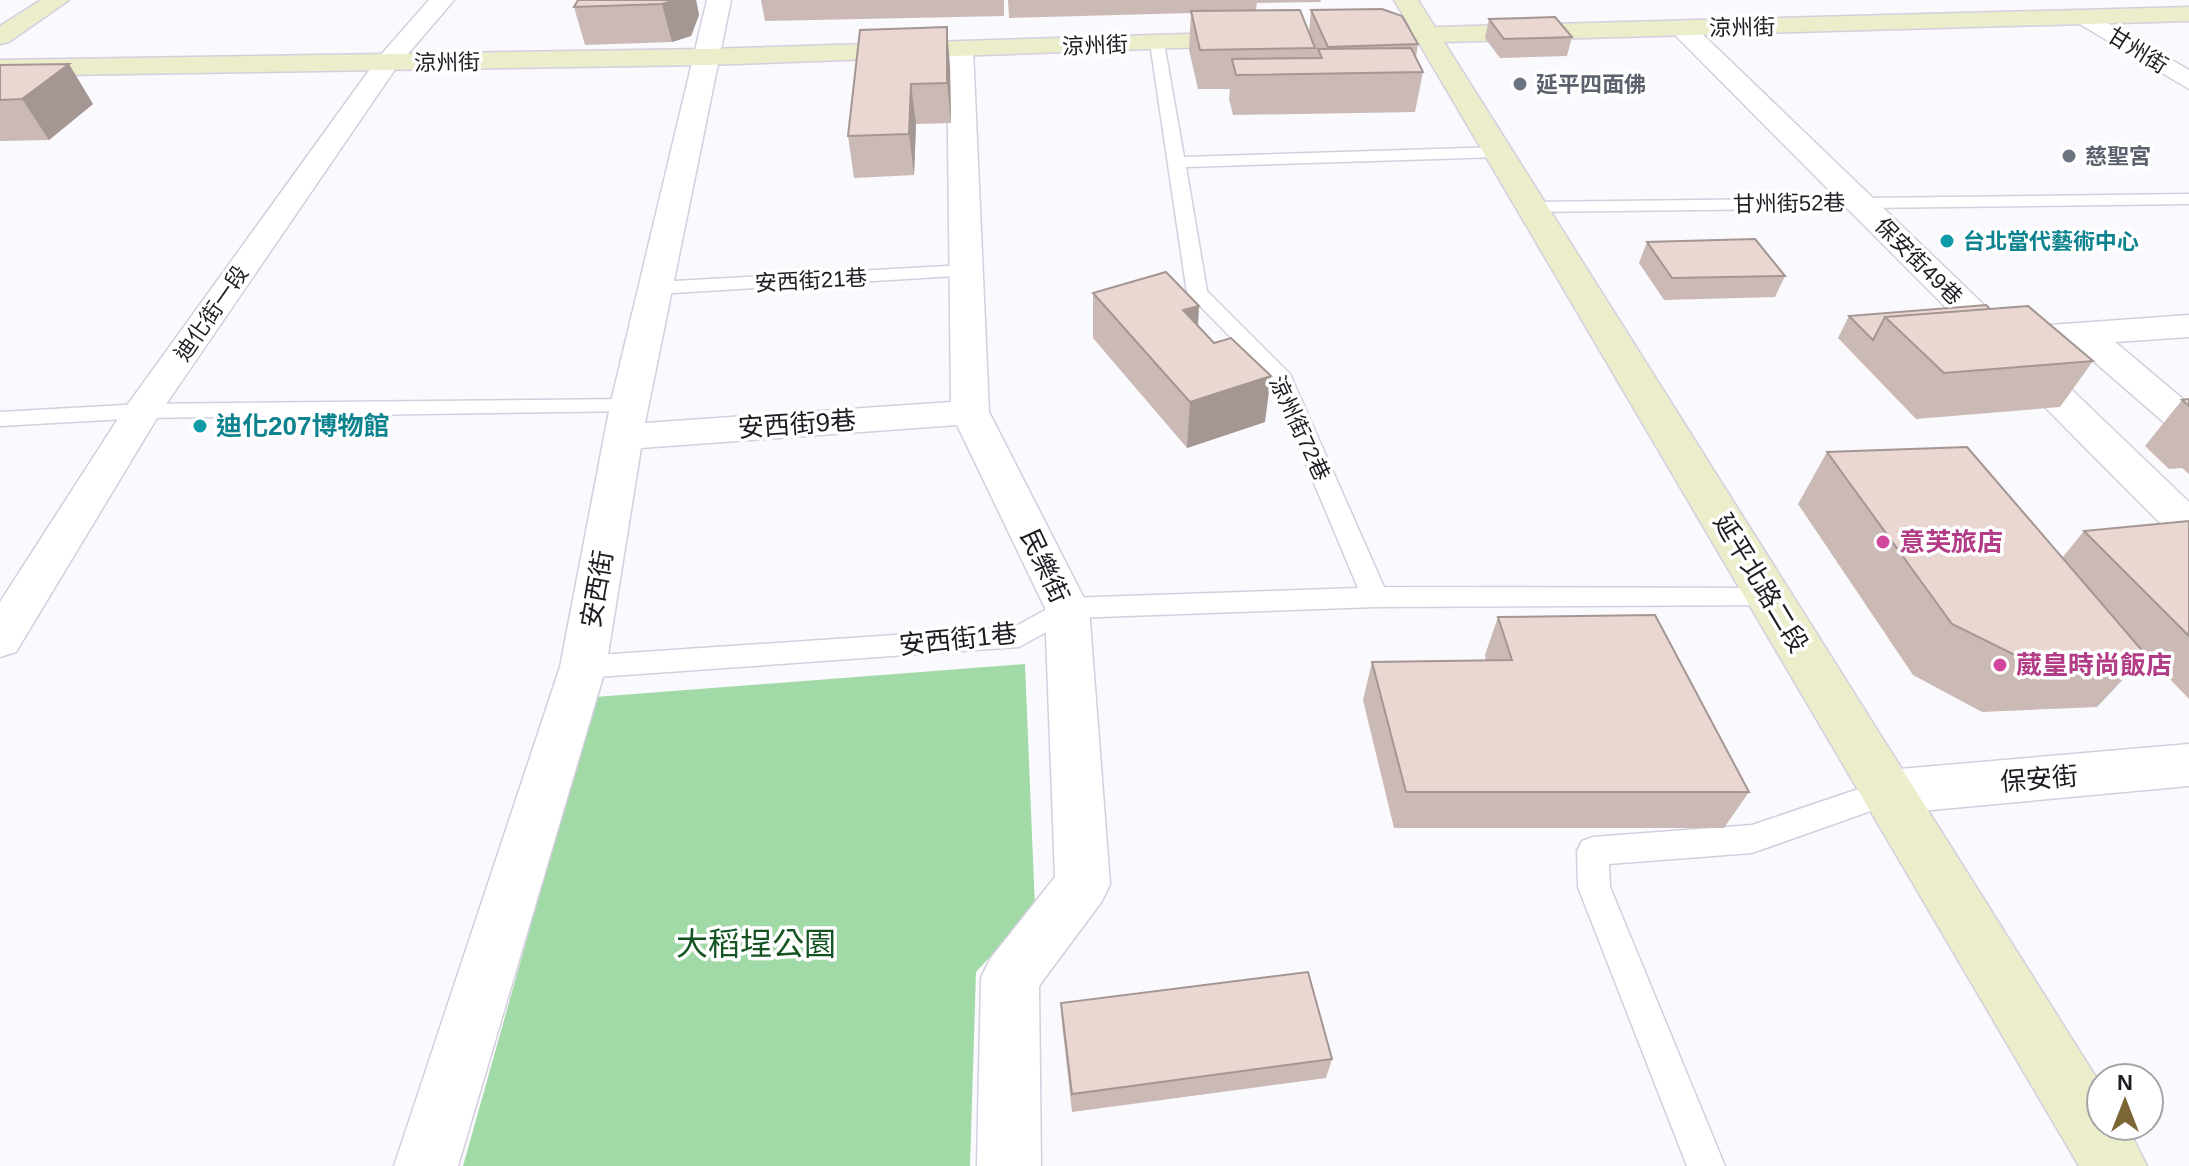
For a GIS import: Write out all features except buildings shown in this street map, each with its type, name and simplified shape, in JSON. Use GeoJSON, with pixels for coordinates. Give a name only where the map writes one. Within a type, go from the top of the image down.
{"type":"FeatureCollection","features":[{"type":"Feature","properties":{"kind":"street"},"geometry":{"type":"LineString","coordinates":[[0,37],[57,0]]}},
{"type":"Feature","properties":{"kind":"street","name":"迪化街一段"},"geometry":{"type":"LineString","coordinates":[[0,640],[142,411],[387,63],[442,0]]}},
{"type":"Feature","properties":{"kind":"street","name":"安西街"},"geometry":{"type":"LineString","coordinates":[[426,1166],[583,667],[627,422],[719,0]]}},
{"type":"Feature","properties":{"kind":"street","name":"延平北路二段"},"geometry":{"type":"LineString","coordinates":[[1406,0],[2115,1166]]}},
{"type":"Feature","properties":{"kind":"street","name":"涼州街"},"geometry":{"type":"LineString","coordinates":[[1323,38],[2189,14]]}},
{"type":"Feature","properties":{"kind":"street","name":"甘州街"},"geometry":{"type":"LineString","coordinates":[[2087,18],[2189,81]]}},
{"type":"Feature","properties":{"kind":"street","name":"保安街49巷"},"geometry":{"type":"LineString","coordinates":[[1682,28],[2189,527]]}},
{"type":"Feature","properties":{"kind":"street","name":"涼州街"},"geometry":{"type":"LineString","coordinates":[[0,68],[706,57],[1278,39]]}},
{"type":"Feature","properties":{"kind":"street","name":"民樂街"},"geometry":{"type":"LineString","coordinates":[[960,49],[970,412],[1067,608],[1083,884],[1010,978],[1009,1166]]}},
{"type":"Feature","properties":{"kind":"street"},"geometry":{"type":"LineString","coordinates":[[1999,340],[2189,326]]}},
{"type":"Feature","properties":{"kind":"street"},"geometry":{"type":"LineString","coordinates":[[2084,334],[2181,417]]}},
{"type":"Feature","properties":{"kind":"street","name":"安西街9巷"},"geometry":{"type":"LineString","coordinates":[[627,422],[970,412]]}},
{"type":"Feature","properties":{"kind":"street","name":"保安街"},"geometry":{"type":"LineString","coordinates":[[1888,792],[2189,765]]}},
{"type":"Feature","properties":{"kind":"lane","name":"涼州街72巷"},"geometry":{"type":"LineString","coordinates":[[1157,43],[1197,293],[1279,374],[1375,597]]}},
{"type":"Feature","properties":{"kind":"lane"},"geometry":{"type":"LineString","coordinates":[[1175,162],[1499,152]]}},
{"type":"Feature","properties":{"kind":"lane","name":"甘州街52巷"},"geometry":{"type":"LineString","coordinates":[[1533,207],[2189,199]]}},
{"type":"Feature","properties":{"kind":"lane","name":"安西街21巷"},"geometry":{"type":"LineString","coordinates":[[657,288],[965,271]]}},
{"type":"Feature","properties":{"kind":"lane"},"geometry":{"type":"LineString","coordinates":[[0,419],[142,411],[627,422]]}},
{"type":"Feature","properties":{"kind":"lane","name":"安西街1巷"},"geometry":{"type":"LineString","coordinates":[[583,667],[1019,637],[1067,608],[1375,597],[1770,598]]}},
{"type":"Feature","properties":{"kind":"lane"},"geometry":{"type":"LineString","coordinates":[[1706,1166],[1594,887],[1593,851],[1752,839],[1888,792]]}},
{"type":"Feature","properties":{"kind":"green space","name":"大稻埕公園"},"geometry":{"type":"Polygon","coordinates":[[[1025,664],[1035,908],[976,972],[970,1166],[463,1166],[595,697],[1025,664]]]}},
{"type":"Feature","properties":{"kind":"place","name":"延平四面佛"},"geometry":{"type":"Point","coordinates":[1520,84]}},
{"type":"Feature","properties":{"kind":"place","name":"慈聖宮"},"geometry":{"type":"Point","coordinates":[2069,156]}},
{"type":"Feature","properties":{"kind":"place","name":"台北當代藝術中心"},"geometry":{"type":"Point","coordinates":[1947,241]}},
{"type":"Feature","properties":{"kind":"place","name":"迪化207博物館"},"geometry":{"type":"Point","coordinates":[200,426]}},
{"type":"Feature","properties":{"kind":"place","name":"意芙旅店"},"geometry":{"type":"Point","coordinates":[1883,542]}},
{"type":"Feature","properties":{"kind":"place","name":"葳皇時尚飯店"},"geometry":{"type":"Point","coordinates":[2000,665]}}]}
